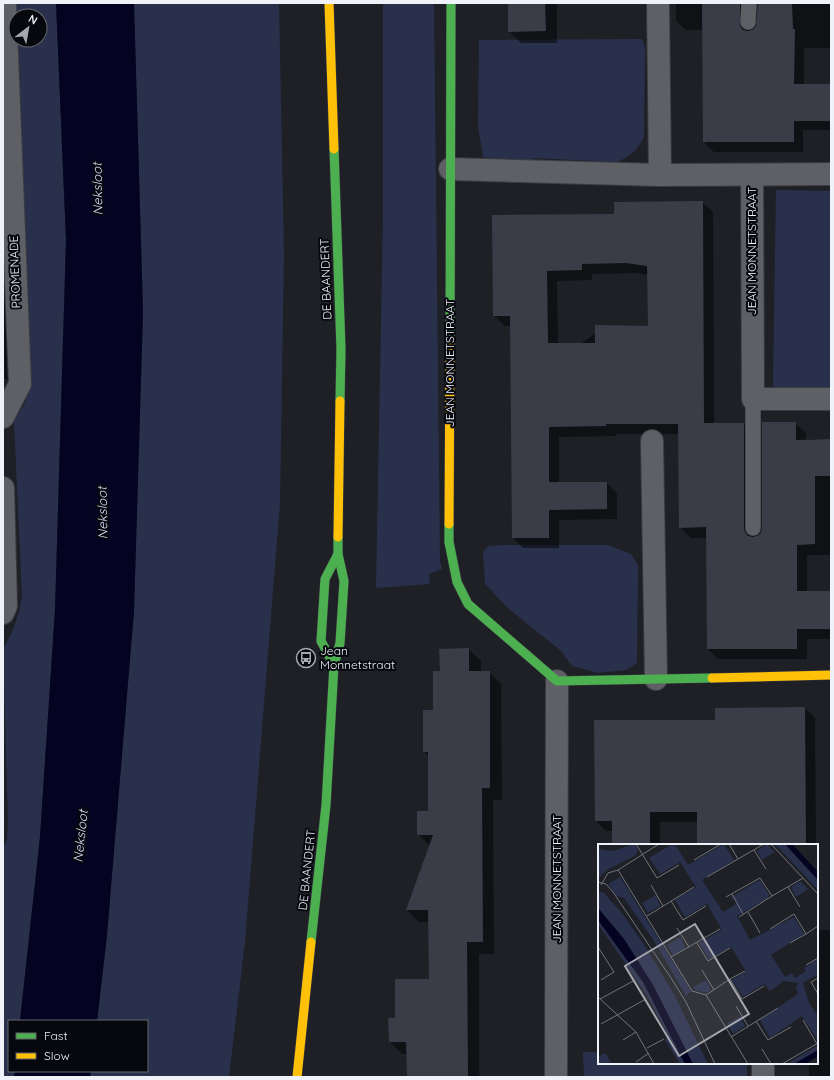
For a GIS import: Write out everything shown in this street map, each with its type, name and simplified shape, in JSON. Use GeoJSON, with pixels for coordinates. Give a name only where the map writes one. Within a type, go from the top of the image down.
{"type":"FeatureCollection","features":[{"type":"Feature","properties":{"kind":"main road","name":"DE BAANDERT"},"geometry":{"type":"LineString","coordinates":[[297,1077],[326,805],[334,665],[340,643],[344,581],[338,554],[341,349],[329,3]]}},
{"type":"Feature","properties":{"kind":"main road","name":"JEAN MONNETSTRAAT"},"geometry":{"type":"LineString","coordinates":[[451,3],[450,542],[457,582],[468,604],[558,681]]}},
{"type":"Feature","properties":{"kind":"main road","name":"DE BAANDERT"},"geometry":{"type":"LineString","coordinates":[[334,665],[321,641],[325,579],[338,554]]}},
{"type":"Feature","properties":{"kind":"main road"},"geometry":{"type":"LineString","coordinates":[[558,681],[831,675]]}},
{"type":"Feature","properties":{"kind":"street","name":"PROMENADE"},"geometry":{"type":"LineString","coordinates":[[5,3],[7,182],[20,384],[6,407]]}},
{"type":"Feature","properties":{"kind":"street"},"geometry":{"type":"LineString","coordinates":[[658,3],[660,175]]}},
{"type":"Feature","properties":{"kind":"street","name":"JEAN MONNETSTRAAT"},"geometry":{"type":"LineString","coordinates":[[450,169],[660,175],[831,174]]}},
{"type":"Feature","properties":{"kind":"street","name":"JEAN MONNETSTRAAT"},"geometry":{"type":"LineString","coordinates":[[752,175],[753,399]]}},
{"type":"Feature","properties":{"kind":"street"},"geometry":{"type":"LineString","coordinates":[[753,399],[831,399]]}},
{"type":"Feature","properties":{"kind":"street"},"geometry":{"type":"LineString","coordinates":[[652,441],[656,679]]}},
{"type":"Feature","properties":{"kind":"street"},"geometry":{"type":"LineString","coordinates":[[3,488],[6,606],[3,613]]}},
{"type":"Feature","properties":{"kind":"street","name":"JEAN MONNETSTRAAT"},"geometry":{"type":"LineString","coordinates":[[556,1077],[558,681]]}},
{"type":"Feature","properties":{"kind":"street"},"geometry":{"type":"LineString","coordinates":[[763,1064],[763,1077]]}},
{"type":"Feature","properties":{"kind":"lane"},"geometry":{"type":"LineString","coordinates":[[748,22],[749,3]]}},
{"type":"Feature","properties":{"kind":"lane","name":"JEAN MONNETSTRAAT"},"geometry":{"type":"LineString","coordinates":[[753,399],[753,528]]}},
{"type":"Feature","properties":{"kind":"shaded area"},"geometry":{"type":"Polygon","coordinates":[[[16,3],[56,3],[66,240],[55,610],[40,837],[20,1020],[8,1020],[8,1072],[15,1072],[14,1077],[3,1077],[3,847],[7,840],[8,823],[3,649],[15,624],[22,597],[14,421],[25,403],[29,386],[30,359],[18,48],[48,48],[48,8],[16,8],[16,3]]]}},
{"type":"Feature","properties":{"kind":"shaded area"},"geometry":{"type":"Polygon","coordinates":[[[134,3],[279,3],[284,253],[280,503],[245,942],[229,1077],[90,1077],[91,1072],[148,1072],[148,1020],[97,1020],[107,935],[134,611],[143,312],[134,3]]]}},
{"type":"Feature","properties":{"kind":"shaded area"},"geometry":{"type":"Polygon","coordinates":[[[383,3],[434,3],[440,561],[442,569],[429,574],[430,584],[376,588],[383,215],[383,3]]]}},
{"type":"Feature","properties":{"kind":"shaded area"},"geometry":{"type":"Polygon","coordinates":[[[642,39],[645,48],[644,137],[636,150],[629,156],[616,162],[533,158],[532,164],[493,160],[483,157],[478,126],[479,40],[642,39]]]}},
{"type":"Feature","properties":{"kind":"shaded area"},"geometry":{"type":"Polygon","coordinates":[[[776,190],[831,191],[831,392],[802,391],[773,387],[776,190]]]}},
{"type":"Feature","properties":{"kind":"shaded area"},"geometry":{"type":"Polygon","coordinates":[[[608,545],[631,554],[638,565],[637,663],[626,670],[598,673],[572,666],[561,651],[509,609],[485,584],[483,552],[488,546],[608,545]]]}},
{"type":"Feature","properties":{"kind":"shaded area"},"geometry":{"type":"Polygon","coordinates":[[[583,1052],[598,1052],[598,1064],[747,1064],[747,1077],[584,1077],[583,1052]]]}},
{"type":"Feature","properties":{"kind":"water","name":"Neksloot"},"geometry":{"type":"Polygon","coordinates":[[[56,3],[134,3],[143,312],[134,611],[107,935],[97,1020],[20,1020],[40,837],[55,610],[66,240],[56,3]]]}},
{"type":"Feature","properties":{"kind":"water"},"geometry":{"type":"Polygon","coordinates":[[[15,1072],[91,1072],[90,1077],[14,1077],[15,1072]]]}},
{"type":"Feature","properties":{"kind":"building"},"geometry":{"type":"Polygon","coordinates":[[[508,3],[545,3],[546,31],[508,32],[508,3]]]}},
{"type":"Feature","properties":{"kind":"building"},"geometry":{"type":"Polygon","coordinates":[[[702,3],[740,3],[740,26],[743,30],[748,31],[756,27],[758,3],[792,3],[793,29],[795,29],[794,84],[831,84],[831,121],[794,121],[794,142],[703,142],[702,3]]]}},
{"type":"Feature","properties":{"kind":"building"},"geometry":{"type":"Polygon","coordinates":[[[703,201],[704,423],[744,423],[744,528],[748,536],[757,536],[761,533],[762,528],[762,422],[796,422],[796,440],[831,439],[831,476],[815,476],[815,544],[797,545],[797,591],[831,591],[831,629],[797,629],[797,649],[707,649],[706,527],[679,528],[678,424],[606,424],[606,426],[549,427],[549,482],[607,482],[607,509],[549,510],[549,538],[512,538],[510,316],[493,316],[492,215],[614,214],[614,202],[703,201]],[[626,263],[582,264],[582,270],[547,271],[548,343],[595,343],[595,325],[648,326],[647,266],[626,263]]]}},
{"type":"Feature","properties":{"kind":"building"},"geometry":{"type":"Polygon","coordinates":[[[469,648],[469,671],[490,671],[490,788],[482,788],[483,942],[467,942],[468,1077],[407,1076],[406,1042],[389,1042],[388,1018],[395,1018],[395,979],[429,979],[428,910],[406,910],[433,835],[417,835],[417,811],[428,811],[428,752],[423,752],[423,710],[433,710],[433,671],[440,671],[439,649],[469,648]]]}},
{"type":"Feature","properties":{"kind":"building"},"geometry":{"type":"Polygon","coordinates":[[[805,707],[806,844],[697,844],[697,812],[650,812],[650,844],[612,844],[612,821],[595,821],[594,720],[715,720],[715,708],[805,707]]]}},
{"type":"Feature","properties":{"kind":"traffic: fast"},"geometry":{"type":"LineString","coordinates":[[450,347],[451,3]]}},
{"type":"Feature","properties":{"kind":"traffic: fast"},"geometry":{"type":"LineString","coordinates":[[334,149],[341,349],[340,401]]}},
{"type":"Feature","properties":{"kind":"traffic: fast"},"geometry":{"type":"LineString","coordinates":[[449,524],[449,542],[457,582],[468,604],[557,681],[712,678]]}},
{"type":"Feature","properties":{"kind":"traffic: fast"},"geometry":{"type":"LineString","coordinates":[[311,942],[326,805],[334,665],[340,643],[344,581],[338,554],[338,537]]}},
{"type":"Feature","properties":{"kind":"traffic: fast"},"geometry":{"type":"LineString","coordinates":[[334,665],[321,641],[325,579],[338,554]]}},
{"type":"Feature","properties":{"kind":"traffic: slow"},"geometry":{"type":"LineString","coordinates":[[329,3],[334,149]]}},
{"type":"Feature","properties":{"kind":"traffic: slow"},"geometry":{"type":"LineString","coordinates":[[449,524],[450,347]]}},
{"type":"Feature","properties":{"kind":"traffic: slow"},"geometry":{"type":"LineString","coordinates":[[338,537],[340,401]]}},
{"type":"Feature","properties":{"kind":"traffic: slow"},"geometry":{"type":"LineString","coordinates":[[712,678],[831,675]]}},
{"type":"Feature","properties":{"kind":"traffic: slow"},"geometry":{"type":"LineString","coordinates":[[297,1077],[311,942]]}},
{"type":"Feature","properties":{"kind":"place","name":"Jean Monnetstraat"},"geometry":{"type":"Point","coordinates":[306,658]}}]}
